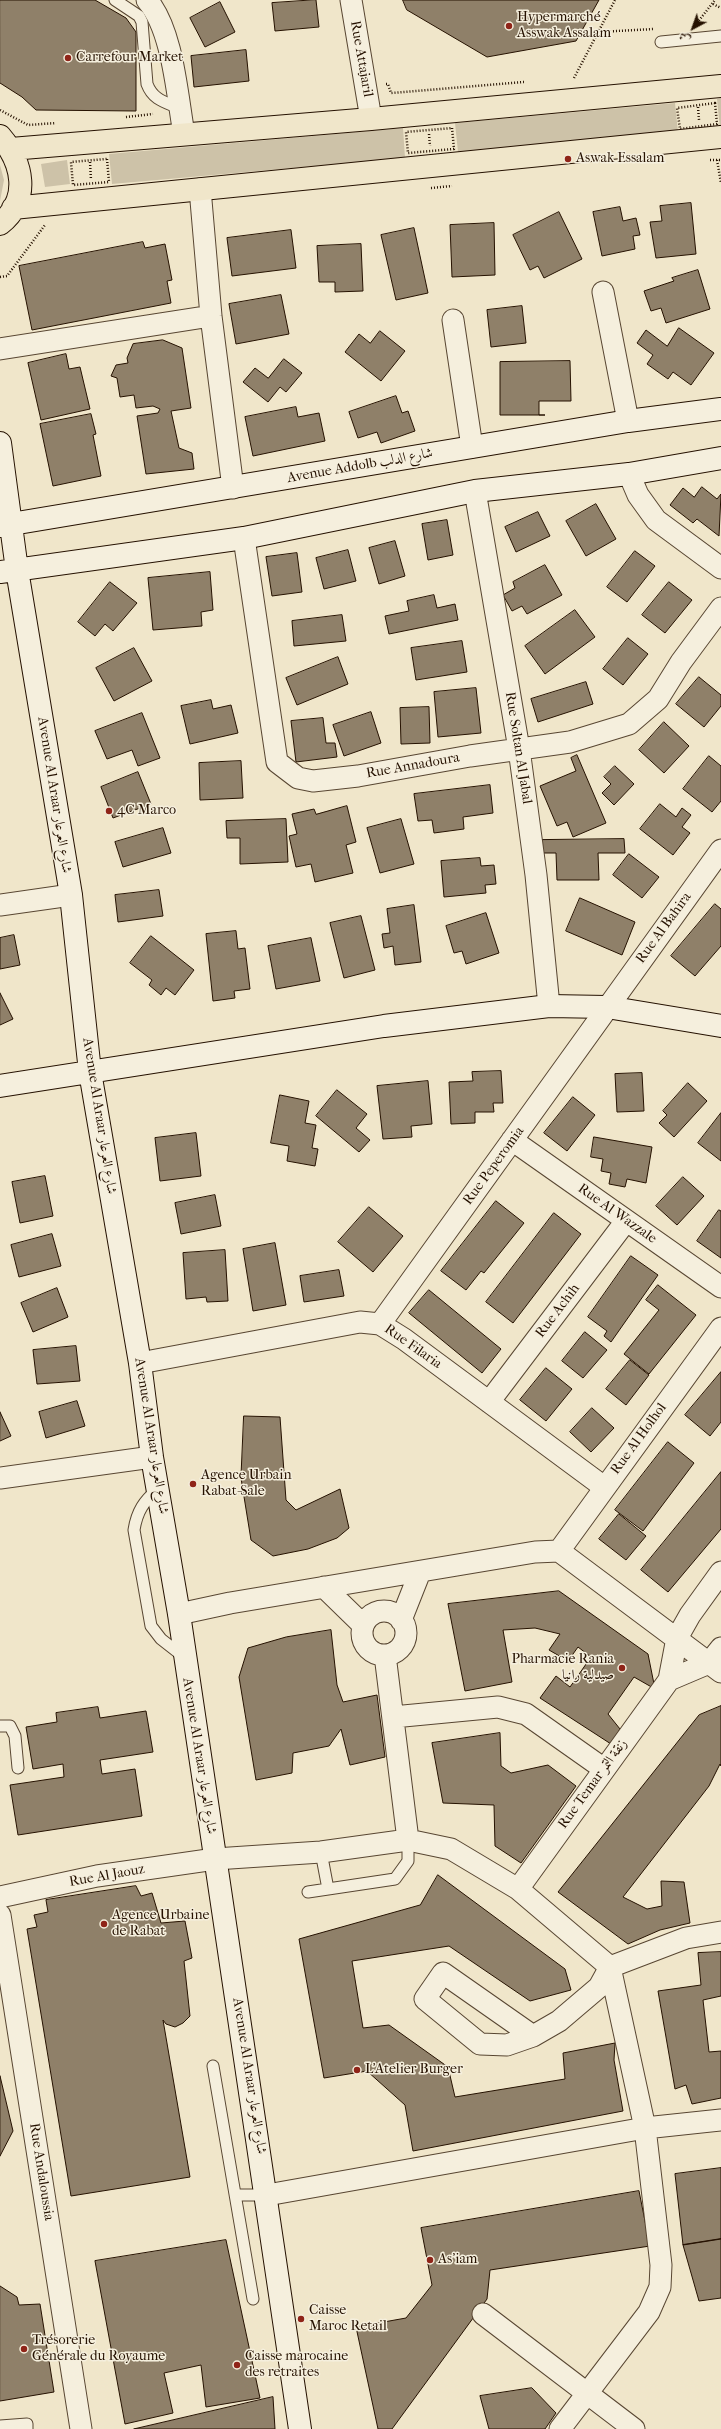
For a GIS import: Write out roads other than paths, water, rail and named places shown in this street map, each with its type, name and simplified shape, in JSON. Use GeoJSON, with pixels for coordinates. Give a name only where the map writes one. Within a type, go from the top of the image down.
{"type":"FeatureCollection","features":[{"type":"Feature","properties":{"kind":"main road"},"geometry":{"type":"LineString","coordinates":[[7,216],[19,194],[21,178],[18,163],[6,143],[184,134],[372,119],[721,86]]}},
{"type":"Feature","properties":{"kind":"main road"},"geometry":{"type":"LineString","coordinates":[[7,216],[200,189],[721,138]]}},
{"type":"Feature","properties":{"kind":"street"},"geometry":{"type":"LineString","coordinates":[[147,0],[160,22],[168,50],[184,134]]}},
{"type":"Feature","properties":{"kind":"street","name":"Rue Attajaril"},"geometry":{"type":"LineString","coordinates":[[351,0],[372,119]]}},
{"type":"Feature","properties":{"kind":"street"},"geometry":{"type":"LineString","coordinates":[[200,189],[211,316],[233,488]]}},
{"type":"Feature","properties":{"kind":"street"},"geometry":{"type":"LineString","coordinates":[[602,292],[628,421]]}},
{"type":"Feature","properties":{"kind":"street"},"geometry":{"type":"LineString","coordinates":[[0,348],[211,316]]}},
{"type":"Feature","properties":{"kind":"street"},"geometry":{"type":"LineString","coordinates":[[453,320],[472,447]]}},
{"type":"Feature","properties":{"kind":"street","name":"Avenue Addolb شارع الدلب"},"geometry":{"type":"LineString","coordinates":[[6,524],[233,488],[628,421],[721,409]]}},
{"type":"Feature","properties":{"kind":"street","name":"Avenue Al Araar شارع العرعار"},"geometry":{"type":"LineString","coordinates":[[0,443],[9,571],[71,895],[90,1072],[140,1363],[152,1457],[159,1489],[179,1614],[184,1658],[267,2195],[300,2429]]}},
{"type":"Feature","properties":{"kind":"street"},"geometry":{"type":"LineString","coordinates":[[9,571],[244,538],[474,491],[630,474],[721,458]]}},
{"type":"Feature","properties":{"kind":"street"},"geometry":{"type":"LineString","coordinates":[[630,474],[638,494],[656,520],[721,568]]}},
{"type":"Feature","properties":{"kind":"street","name":"Rue Soltan Al Jabal"},"geometry":{"type":"LineString","coordinates":[[474,491],[519,748],[536,875],[549,1006]]}},
{"type":"Feature","properties":{"kind":"street","name":"Rue Annadoura"},"geometry":{"type":"LineString","coordinates":[[244,538],[277,762],[298,778],[313,781],[358,776],[519,748],[570,742],[629,724],[658,699],[681,662],[721,608]]}},
{"type":"Feature","properties":{"kind":"street","name":"Rue Al Bahira"},"geometry":{"type":"LineString","coordinates":[[606,1007],[721,850]]}},
{"type":"Feature","properties":{"kind":"street"},"geometry":{"type":"LineString","coordinates":[[0,905],[71,895]]}},
{"type":"Feature","properties":{"kind":"street"},"geometry":{"type":"LineString","coordinates":[[0,1086],[384,1026],[549,1006],[606,1007],[721,1026]]}},
{"type":"Feature","properties":{"kind":"street","name":"Rue Peperomia"},"geometry":{"type":"LineString","coordinates":[[380,1324],[606,1007]]}},
{"type":"Feature","properties":{"kind":"street","name":"Rue Al Wazzale"},"geometry":{"type":"LineString","coordinates":[[512,1140],[721,1287]]}},
{"type":"Feature","properties":{"kind":"street","name":"Rue Achih"},"geometry":{"type":"LineString","coordinates":[[489,1402],[626,1221]]}},
{"type":"Feature","properties":{"kind":"street","name":"Rue Filaria"},"geometry":{"type":"LineString","coordinates":[[140,1363],[360,1322],[380,1324],[404,1339],[604,1487]]}},
{"type":"Feature","properties":{"kind":"street","name":"Rue Al Holhol"},"geometry":{"type":"LineString","coordinates":[[559,1551],[604,1487],[721,1328]]}},
{"type":"Feature","properties":{"kind":"street"},"geometry":{"type":"LineString","coordinates":[[0,1478],[152,1457]]}},
{"type":"Feature","properties":{"kind":"street"},"geometry":{"type":"LineString","coordinates":[[179,1614],[324,1587],[535,1552],[559,1551],[677,1638],[717,1661]]}},
{"type":"Feature","properties":{"kind":"street"},"geometry":{"type":"LineString","coordinates":[[401,1620],[420,1572]]}},
{"type":"Feature","properties":{"kind":"street"},"geometry":{"type":"LineString","coordinates":[[669,1680],[677,1638],[690,1615],[721,1572]]}},
{"type":"Feature","properties":{"kind":"street"},"geometry":{"type":"LineString","coordinates":[[324,1587],[363,1625]]}},
{"type":"Feature","properties":{"kind":"street"},"geometry":{"type":"LineString","coordinates":[[381,1611],[396,1614],[401,1620],[406,1633],[402,1645],[397,1650],[385,1655],[371,1651],[362,1640],[363,1625],[373,1613],[381,1611]]}},
{"type":"Feature","properties":{"kind":"street"},"geometry":{"type":"LineString","coordinates":[[385,1655],[408,1840]]}},
{"type":"Feature","properties":{"kind":"street"},"geometry":{"type":"LineString","coordinates":[[669,1680],[717,1661]]}},
{"type":"Feature","properties":{"kind":"street","name":"Rue Temar زنقة التمر"},"geometry":{"type":"LineString","coordinates":[[518,1889],[669,1680]]}},
{"type":"Feature","properties":{"kind":"street"},"geometry":{"type":"LineString","coordinates":[[393,1717],[498,1707],[512,1709],[526,1714],[604,1769]]}},
{"type":"Feature","properties":{"kind":"street","name":"Rue Al Jaouz"},"geometry":{"type":"LineString","coordinates":[[0,1897],[97,1876],[215,1859],[321,1852],[408,1840],[451,1849],[518,1889],[610,1967]]}},
{"type":"Feature","properties":{"kind":"street","name":"Rue Andaloussia"},"geometry":{"type":"LineString","coordinates":[[0,1915],[81,2429]]}},
{"type":"Feature","properties":{"kind":"street"},"geometry":{"type":"LineString","coordinates":[[534,2036],[443,1974],[425,1999],[480,2044],[507,2045],[534,2036],[559,2021],[599,1987],[610,1967],[686,1938],[721,1932]]}},
{"type":"Feature","properties":{"kind":"street"},"geometry":{"type":"LineString","coordinates":[[560,2429],[649,2312],[660,2287],[661,2265],[645,2128],[610,1967]]}},
{"type":"Feature","properties":{"kind":"street"},"geometry":{"type":"LineString","coordinates":[[267,2195],[645,2128],[721,2120]]}},
{"type":"Feature","properties":{"kind":"street"},"geometry":{"type":"LineString","coordinates":[[483,2314],[634,2429]]}},
{"type":"Feature","properties":{"kind":"lane"},"geometry":{"type":"LineString","coordinates":[[115,0],[139,16],[142,22],[147,84],[151,94],[159,100],[179,108]]}},
{"type":"Feature","properties":{"kind":"lane"},"geometry":{"type":"LineString","coordinates":[[660,42],[721,36]]}},
{"type":"Feature","properties":{"kind":"lane"},"geometry":{"type":"LineString","coordinates":[[159,1489],[145,1500],[136,1515],[134,1530],[150,1626],[161,1639],[184,1658]]}},
{"type":"Feature","properties":{"kind":"lane"},"geometry":{"type":"LineString","coordinates":[[0,1726],[10,1726],[15,1736],[18,1768]]}},
{"type":"Feature","properties":{"kind":"lane"},"geometry":{"type":"LineString","coordinates":[[308,1892],[395,1879],[408,1861],[408,1840]]}},
{"type":"Feature","properties":{"kind":"lane"},"geometry":{"type":"LineString","coordinates":[[321,1852],[328,1889]]}},
{"type":"Feature","properties":{"kind":"lane"},"geometry":{"type":"LineString","coordinates":[[213,2066],[253,2299]]}},
{"type":"Feature","properties":{"kind":"lane"},"geometry":{"type":"LineString","coordinates":[[236,2194],[267,2195]]}},
{"type":"Feature","properties":{"kind":"lane"},"geometry":{"type":"LineString","coordinates":[[0,2426],[26,2424],[27,2429]]}},
{"type":"Feature","properties":{"kind":"place","name":"Hypermarché Asswak Assalam"},"geometry":{"type":"Point","coordinates":[509,26]}},
{"type":"Feature","properties":{"kind":"place","name":"Carrefour Market"},"geometry":{"type":"Point","coordinates":[68,58]}},
{"type":"Feature","properties":{"kind":"place","name":"Aswak Essalam"},"geometry":{"type":"Point","coordinates":[568,159]}},
{"type":"Feature","properties":{"kind":"place","name":"4C Marco"},"geometry":{"type":"Point","coordinates":[109,811]}},
{"type":"Feature","properties":{"kind":"place","name":"Agence Urbain Rabat-Sale"},"geometry":{"type":"Point","coordinates":[193,1484]}},
{"type":"Feature","properties":{"kind":"place","name":"Pharmacie Rania صيدلية رانيا"},"geometry":{"type":"Point","coordinates":[622,1668]}},
{"type":"Feature","properties":{"kind":"place","name":"Agence Urbaine de Rabat"},"geometry":{"type":"Point","coordinates":[104,1924]}},
{"type":"Feature","properties":{"kind":"place","name":"L'Atelier Burger"},"geometry":{"type":"Point","coordinates":[357,2070]}},
{"type":"Feature","properties":{"kind":"place","name":"As'iam"},"geometry":{"type":"Point","coordinates":[430,2260]}},
{"type":"Feature","properties":{"kind":"place","name":"Caisse Maroc Retail"},"geometry":{"type":"Point","coordinates":[301,2319]}},
{"type":"Feature","properties":{"kind":"place","name":"Trésorerie Générale du Royaume"},"geometry":{"type":"Point","coordinates":[24,2349]}},
{"type":"Feature","properties":{"kind":"place","name":"Caisse marocaine des retraites"},"geometry":{"type":"Point","coordinates":[237,2365]}}]}
